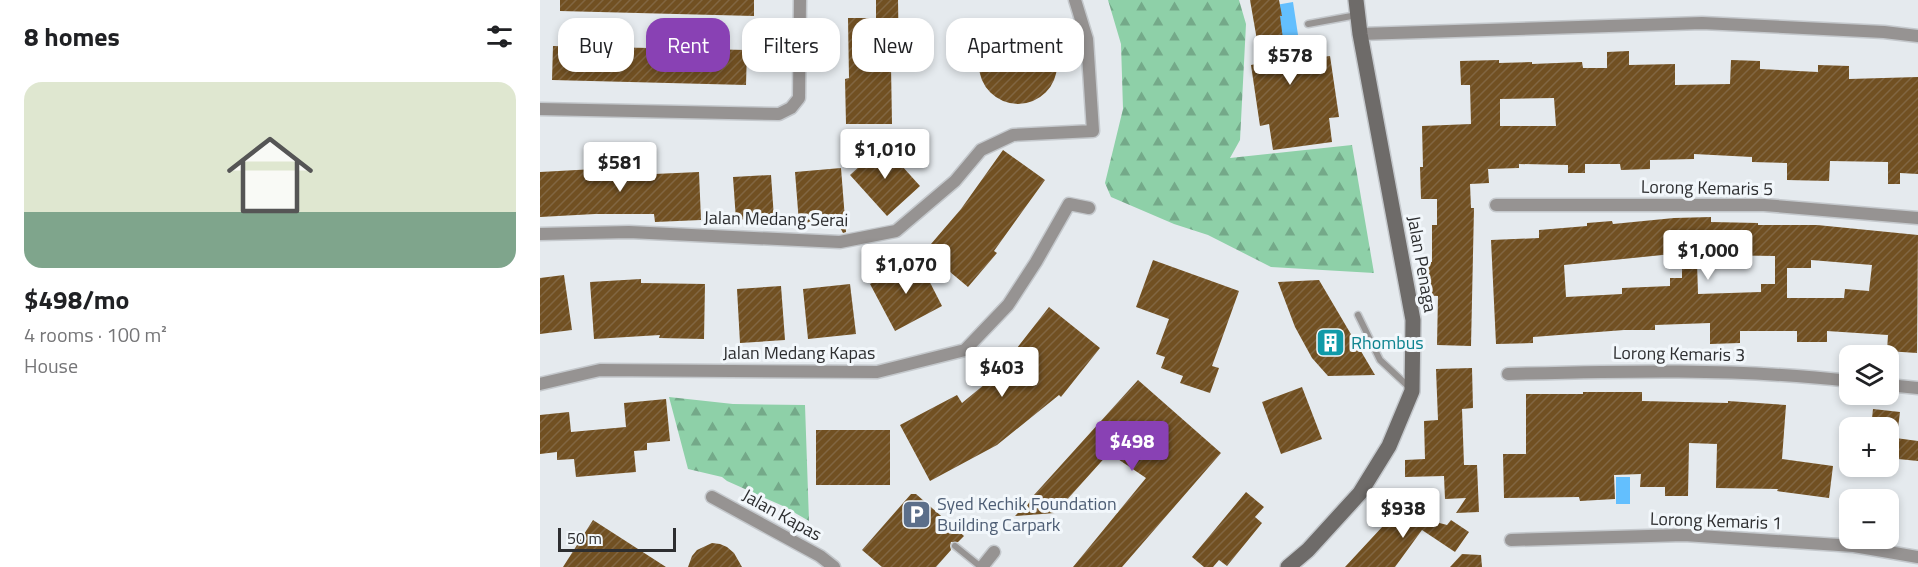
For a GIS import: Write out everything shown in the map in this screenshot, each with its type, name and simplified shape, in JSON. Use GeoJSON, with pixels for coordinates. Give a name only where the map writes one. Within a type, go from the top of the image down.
{"type":"FeatureCollection","features":[{"type":"Feature","properties":{"kind":"street"},"geometry":{"type":"LineString","coordinates":[[540,109],[779,114],[791,108],[799,98],[800,0]]}},
{"type":"Feature","properties":{"kind":"street","name":"Jalan Medang Serai"},"geometry":{"type":"LineString","coordinates":[[540,234],[629,232],[840,242],[896,231],[955,181],[981,150],[1013,135],[1093,131],[1087,39],[1075,0]]}},
{"type":"Feature","properties":{"kind":"street","name":"Jalan Penaga"},"geometry":{"type":"LineString","coordinates":[[1288,567],[1308,550],[1360,493],[1389,446],[1412,391],[1413,320],[1360,34],[1357,7]]}},
{"type":"Feature","properties":{"kind":"street"},"geometry":{"type":"LineString","coordinates":[[1360,34],[1702,23],[1884,32],[1918,36]]}},
{"type":"Feature","properties":{"kind":"street","name":"Jalan Medang Kapas"},"geometry":{"type":"LineString","coordinates":[[540,384],[600,370],[878,372],[965,350],[1008,305],[1069,204],[1089,208]]}},
{"type":"Feature","properties":{"kind":"street","name":"Lorong Kemaris 5"},"geometry":{"type":"LineString","coordinates":[[1496,205],[1764,205],[1918,218]]}},
{"type":"Feature","properties":{"kind":"street","name":"Lorong Kemaris 3"},"geometry":{"type":"LineString","coordinates":[[1508,374],[1658,370],[1800,375],[1839,380]]}},
{"type":"Feature","properties":{"kind":"street"},"geometry":{"type":"LineString","coordinates":[[1899,386],[1918,388]]}},
{"type":"Feature","properties":{"kind":"street","name":"Jalan Kapas"},"geometry":{"type":"LineString","coordinates":[[712,497],[820,556],[834,567]]}},
{"type":"Feature","properties":{"kind":"street","name":"Lorong Kemaris 1"},"geometry":{"type":"LineString","coordinates":[[1511,540],[1684,535],[1854,546],[1918,557]]}},
{"type":"Feature","properties":{"kind":"street"},"geometry":{"type":"LineString","coordinates":[[981,567],[994,552]]}},
{"type":"Feature","properties":{"kind":"lane"},"geometry":{"type":"LineString","coordinates":[[1308,24],[1357,7]]}},
{"type":"Feature","properties":{"kind":"lane"},"geometry":{"type":"LineString","coordinates":[[1358,315],[1380,360],[1412,391]]}},
{"type":"Feature","properties":{"kind":"lane"},"geometry":{"type":"LineString","coordinates":[[955,546],[981,567]]}},
{"type":"Feature","properties":{"kind":"green space"},"geometry":{"type":"Polygon","coordinates":[[[1108,0],[1239,0],[1246,24],[1240,140],[1230,158],[1352,145],[1374,273],[1271,267],[1208,235],[1174,224],[1111,197],[1105,183],[1123,109],[1121,44],[1108,0]]]}},
{"type":"Feature","properties":{"kind":"green space"},"geometry":{"type":"Polygon","coordinates":[[[669,397],[733,404],[805,405],[809,521],[722,477],[688,469],[669,397]]]}},
{"type":"Feature","properties":{"kind":"water"},"geometry":{"type":"Polygon","coordinates":[[[1293,2],[1300,48],[1283,50],[1276,5],[1293,2]]]}},
{"type":"Feature","properties":{"kind":"water"},"geometry":{"type":"Polygon","coordinates":[[[1616,477],[1630,477],[1630,504],[1616,504],[1616,477]]]}},
{"type":"Feature","properties":{"kind":"building"},"geometry":{"type":"Polygon","coordinates":[[[560,0],[754,0],[754,16],[560,11],[560,0]]]}},
{"type":"Feature","properties":{"kind":"building"},"geometry":{"type":"Polygon","coordinates":[[[876,0],[898,0],[898,18],[876,18],[876,0]]]}},
{"type":"Feature","properties":{"kind":"building"},"geometry":{"type":"Polygon","coordinates":[[[1250,0],[1279,0],[1286,62],[1330,56],[1339,117],[1329,118],[1332,142],[1273,150],[1269,124],[1260,126],[1251,65],[1261,63],[1250,0]]]}},
{"type":"Feature","properties":{"kind":"building"},"geometry":{"type":"Polygon","coordinates":[[[848,18],[852,18],[852,72],[891,72],[892,124],[846,124],[845,79],[849,78],[848,18]]]}},
{"type":"Feature","properties":{"kind":"building"},"geometry":{"type":"Polygon","coordinates":[[[553,46],[558,46],[558,72],[634,72],[634,48],[646,48],[646,72],[730,72],[730,50],[742,50],[742,72],[746,72],[746,85],[552,80],[553,46]]]}},
{"type":"Feature","properties":{"kind":"building"},"geometry":{"type":"Polygon","coordinates":[[[1629,51],[1629,65],[1675,64],[1675,85],[1730,84],[1731,60],[1760,61],[1760,69],[1818,72],[1818,65],[1849,66],[1849,79],[1918,77],[1918,174],[1900,173],[1900,184],[1888,184],[1888,162],[1830,161],[1829,181],[1787,180],[1787,163],[1752,162],[1752,157],[1694,154],[1694,159],[1650,160],[1650,169],[1621,170],[1620,164],[1585,164],[1585,173],[1568,173],[1568,165],[1519,164],[1519,168],[1488,169],[1489,183],[1470,184],[1471,208],[1474,208],[1471,346],[1437,345],[1438,296],[1421,295],[1421,262],[1432,262],[1432,225],[1437,225],[1437,199],[1421,199],[1422,126],[1471,124],[1470,85],[1461,85],[1460,61],[1499,60],[1499,63],[1532,62],[1532,64],[1582,62],[1583,68],[1607,68],[1607,52],[1629,51]],[[1554,98],[1500,99],[1500,126],[1556,126],[1554,98]]]}},
{"type":"Feature","properties":{"kind":"building"},"geometry":{"type":"Polygon","coordinates":[[[1056,72],[1054,80],[1045,92],[1033,101],[1018,104],[1003,101],[997,97],[986,86],[980,73],[1056,72]]]}},
{"type":"Feature","properties":{"kind":"building"},"geometry":{"type":"Polygon","coordinates":[[[883,145],[920,186],[887,216],[850,175],[883,145]]]}},
{"type":"Feature","properties":{"kind":"building"},"geometry":{"type":"Polygon","coordinates":[[[1003,150],[1045,180],[994,251],[997,253],[968,287],[925,251],[961,209],[1003,150]]]}},
{"type":"Feature","properties":{"kind":"building"},"geometry":{"type":"Polygon","coordinates":[[[595,160],[632,160],[632,175],[699,172],[701,220],[655,222],[654,214],[540,217],[540,172],[595,169],[595,160]]]}},
{"type":"Feature","properties":{"kind":"building"},"geometry":{"type":"Polygon","coordinates":[[[841,168],[846,232],[843,233],[836,220],[799,223],[795,172],[841,168]]]}},
{"type":"Feature","properties":{"kind":"building"},"geometry":{"type":"Polygon","coordinates":[[[771,175],[774,218],[736,220],[733,177],[771,175]]]}},
{"type":"Feature","properties":{"kind":"building"},"geometry":{"type":"Polygon","coordinates":[[[1711,217],[1711,222],[1817,225],[1918,235],[1917,353],[1899,352],[1899,345],[1887,345],[1888,335],[1827,331],[1827,342],[1797,342],[1797,331],[1740,331],[1740,343],[1710,344],[1710,323],[1655,325],[1655,330],[1533,337],[1533,343],[1496,344],[1491,240],[1539,238],[1539,230],[1587,226],[1587,223],[1612,221],[1613,224],[1711,217]],[[1682,253],[1564,265],[1566,297],[1622,294],[1622,288],[1670,286],[1670,278],[1682,278],[1682,253]],[[1711,255],[1711,262],[1697,262],[1698,294],[1761,292],[1761,284],[1775,284],[1775,256],[1711,255]],[[1811,260],[1811,268],[1787,268],[1787,298],[1844,298],[1845,289],[1869,291],[1872,265],[1811,260]]]}},
{"type":"Feature","properties":{"kind":"building"},"geometry":{"type":"Polygon","coordinates":[[[918,259],[942,306],[895,331],[870,284],[918,259]]]}},
{"type":"Feature","properties":{"kind":"building"},"geometry":{"type":"Polygon","coordinates":[[[1153,260],[1239,291],[1212,366],[1219,368],[1210,393],[1180,383],[1183,376],[1161,368],[1165,357],[1156,354],[1169,319],[1136,307],[1153,260]]]}},
{"type":"Feature","properties":{"kind":"building"},"geometry":{"type":"Polygon","coordinates":[[[564,275],[572,330],[540,334],[540,278],[564,275]]]}},
{"type":"Feature","properties":{"kind":"building"},"geometry":{"type":"Polygon","coordinates":[[[641,279],[641,283],[705,284],[704,339],[659,338],[660,335],[594,339],[590,282],[641,279]]]}},
{"type":"Feature","properties":{"kind":"building","name":"Rhombus"},"geometry":{"type":"Polygon","coordinates":[[[1319,280],[1375,375],[1328,376],[1312,358],[1295,327],[1278,282],[1319,280]]]}},
{"type":"Feature","properties":{"kind":"building"},"geometry":{"type":"Polygon","coordinates":[[[850,284],[856,334],[808,339],[803,289],[850,284]]]}},
{"type":"Feature","properties":{"kind":"building"},"geometry":{"type":"Polygon","coordinates":[[[781,286],[785,340],[740,343],[737,289],[781,286]]]}},
{"type":"Feature","properties":{"kind":"building"},"geometry":{"type":"Polygon","coordinates":[[[1049,307],[1100,348],[1061,397],[1059,395],[997,445],[930,481],[900,425],[957,395],[962,403],[1014,360],[1010,357],[1049,307]]]}},
{"type":"Feature","properties":{"kind":"building"},"geometry":{"type":"Polygon","coordinates":[[[1472,368],[1473,408],[1462,409],[1464,465],[1477,465],[1479,512],[1456,513],[1466,498],[1445,499],[1444,476],[1405,477],[1405,460],[1425,459],[1424,421],[1438,420],[1436,369],[1472,368]]]}},
{"type":"Feature","properties":{"kind":"building"},"geometry":{"type":"Polygon","coordinates":[[[1138,380],[1221,453],[1122,567],[1073,567],[1146,478],[1109,453],[1055,513],[1015,516],[1138,380]]]}},
{"type":"Feature","properties":{"kind":"building"},"geometry":{"type":"Polygon","coordinates":[[[1302,387],[1322,439],[1281,454],[1262,402],[1302,387]]]}},
{"type":"Feature","properties":{"kind":"building"},"geometry":{"type":"Polygon","coordinates":[[[1583,392],[1642,392],[1642,401],[1728,403],[1728,401],[1786,405],[1782,459],[1833,466],[1829,498],[1777,491],[1778,489],[1716,488],[1717,444],[1689,443],[1688,496],[1665,496],[1665,487],[1640,487],[1641,474],[1614,475],[1615,499],[1580,501],[1579,497],[1504,498],[1503,454],[1526,454],[1526,394],[1583,394],[1583,392]]]}},
{"type":"Feature","properties":{"kind":"building"},"geometry":{"type":"Polygon","coordinates":[[[666,399],[670,441],[647,443],[647,450],[634,451],[636,472],[576,477],[574,459],[557,460],[557,452],[540,454],[540,415],[569,412],[571,432],[626,427],[624,403],[666,399]]]}},
{"type":"Feature","properties":{"kind":"building"},"geometry":{"type":"Polygon","coordinates":[[[1873,409],[1900,412],[1899,420],[1899,417],[1872,417],[1873,409]]]}},
{"type":"Feature","properties":{"kind":"building"},"geometry":{"type":"Polygon","coordinates":[[[816,430],[890,430],[890,485],[816,485],[816,430]]]}},
{"type":"Feature","properties":{"kind":"building"},"geometry":{"type":"Polygon","coordinates":[[[1899,438],[1918,441],[1918,461],[1899,459],[1899,438]]]}},
{"type":"Feature","properties":{"kind":"building"},"geometry":{"type":"Polygon","coordinates":[[[1246,492],[1264,507],[1255,517],[1262,523],[1227,566],[1219,560],[1213,567],[1204,567],[1192,557],[1246,492]]]}},
{"type":"Feature","properties":{"kind":"building","name":"Syed Kechik Foundation Building Carpark"},"geometry":{"type":"Polygon","coordinates":[[[911,494],[916,494],[964,536],[958,542],[951,542],[951,550],[936,567],[882,567],[862,550],[911,494]]]}},
{"type":"Feature","properties":{"kind":"building"},"geometry":{"type":"Polygon","coordinates":[[[1381,506],[1396,519],[1401,516],[1399,512],[1447,525],[1451,520],[1469,532],[1455,552],[1422,530],[1395,567],[1345,567],[1383,526],[1371,516],[1381,506]]]}},
{"type":"Feature","properties":{"kind":"building"},"geometry":{"type":"Polygon","coordinates":[[[593,520],[666,567],[563,567],[593,520]]]}},
{"type":"Feature","properties":{"kind":"building"},"geometry":{"type":"Polygon","coordinates":[[[712,543],[727,547],[734,553],[742,567],[688,567],[697,550],[712,543]]]}},
{"type":"Feature","properties":{"kind":"building"},"geometry":{"type":"Polygon","coordinates":[[[1462,554],[1481,555],[1482,567],[1450,567],[1462,554]]]}},
{"type":"Feature","properties":{"kind":"place","name":"Rhombus"},"geometry":{"type":"Point","coordinates":[1330,343]}},
{"type":"Feature","properties":{"kind":"place","name":"Syed Kechik Foundation Building Carpark"},"geometry":{"type":"Point","coordinates":[916,514]}}]}
